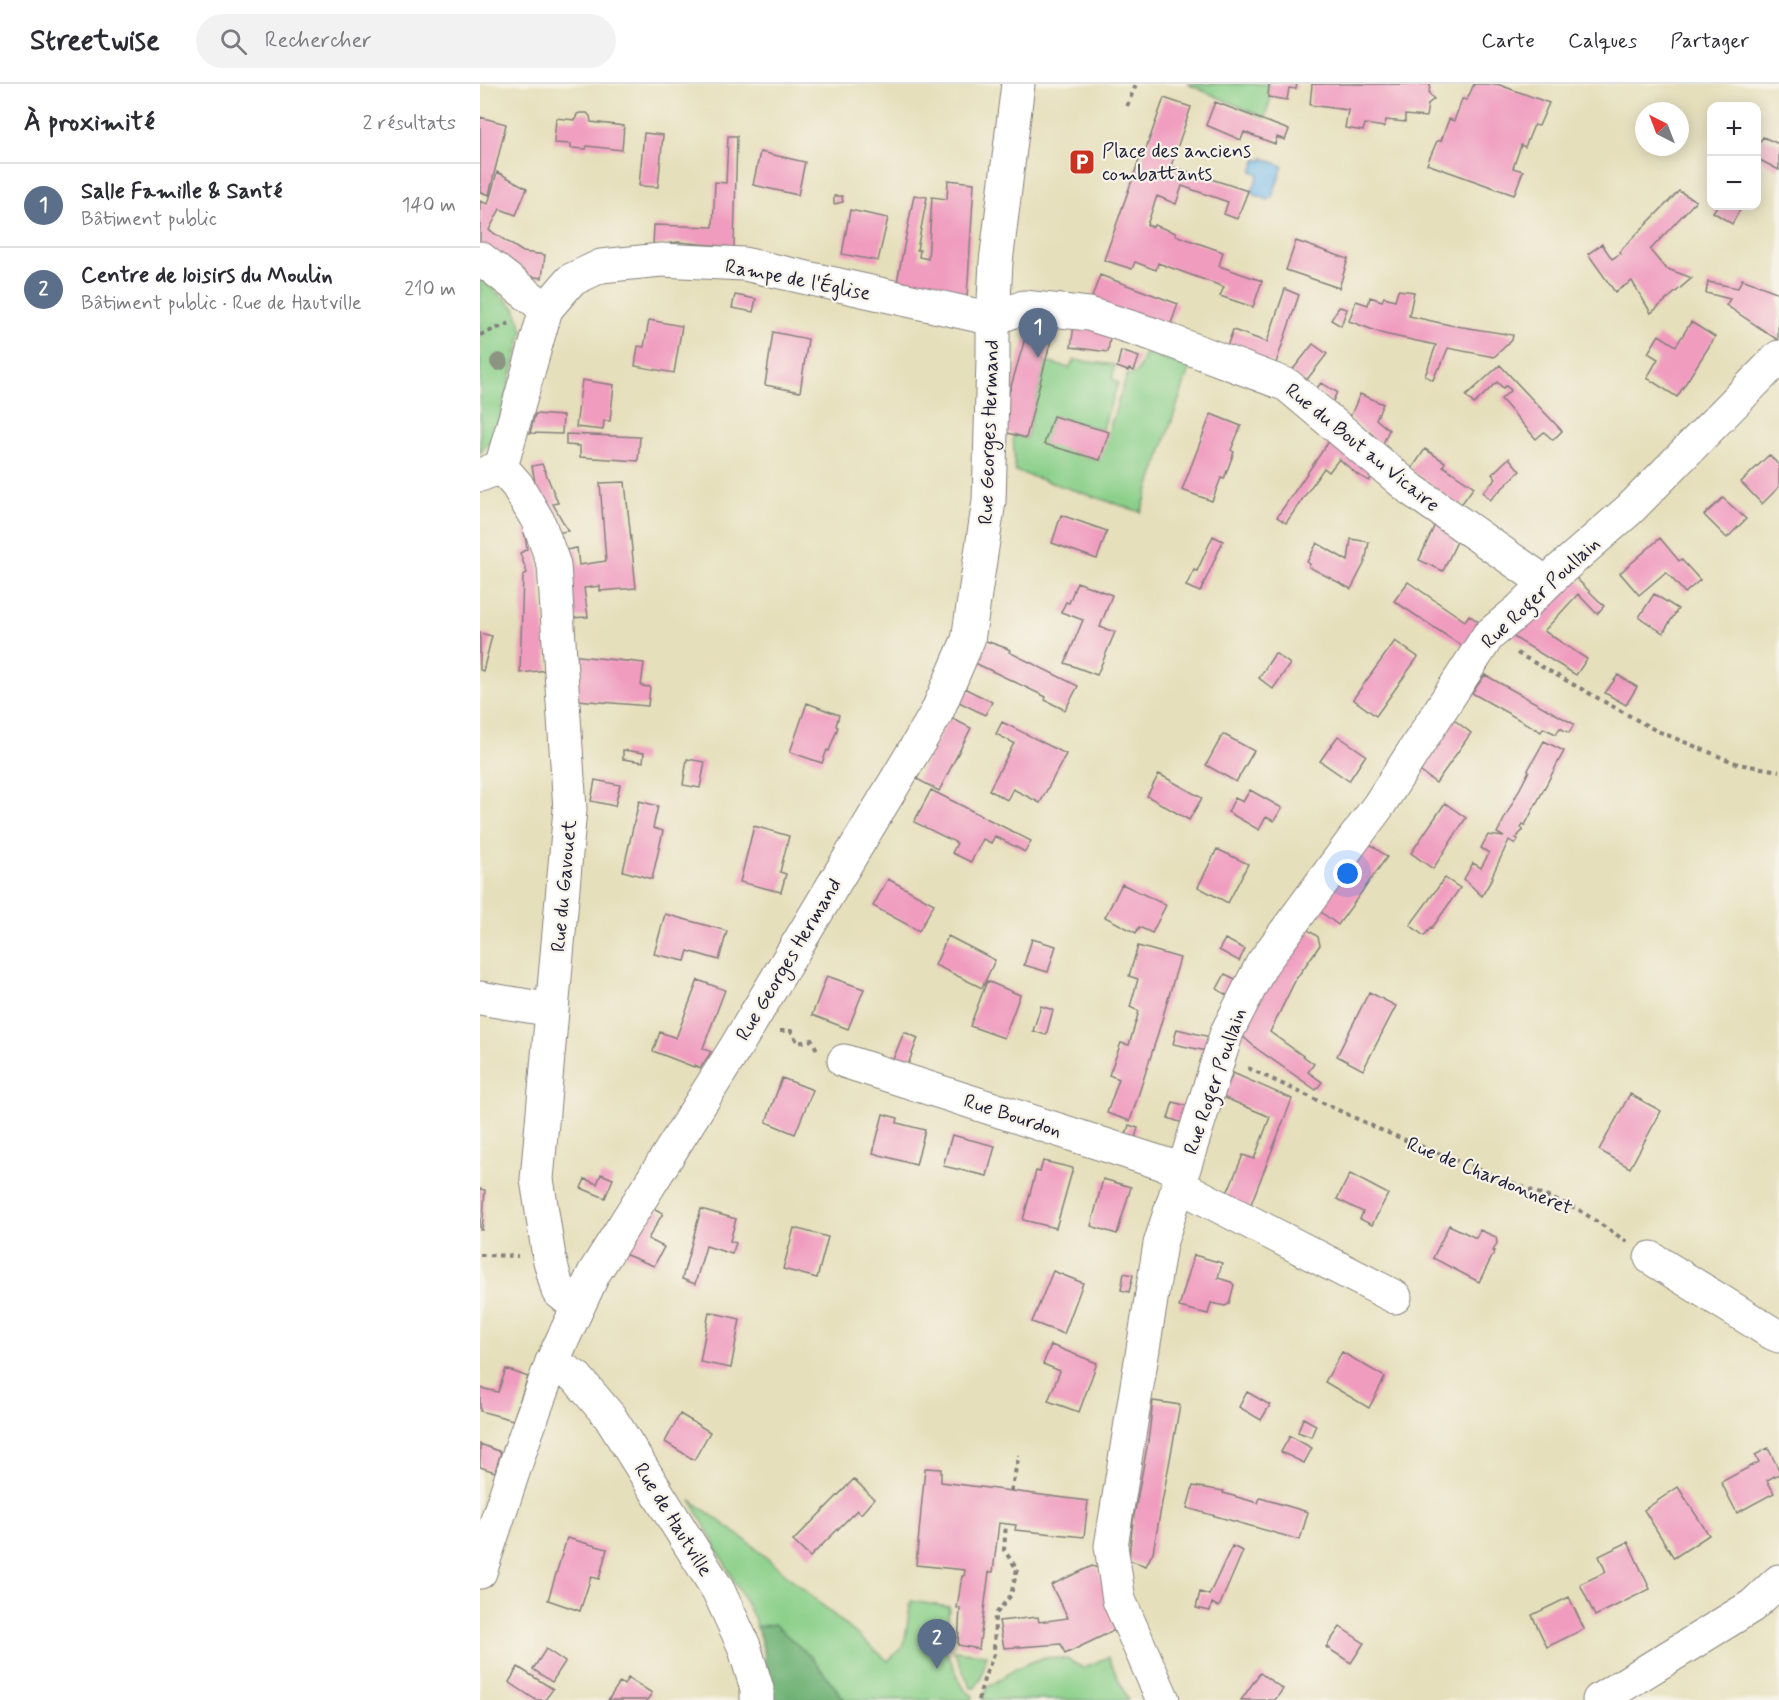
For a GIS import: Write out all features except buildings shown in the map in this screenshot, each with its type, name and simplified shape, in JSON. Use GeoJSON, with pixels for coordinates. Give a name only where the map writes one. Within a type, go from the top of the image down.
{"type":"FeatureCollection","features":[{"type":"Feature","properties":{"kind":"street"},"geometry":{"type":"LineString","coordinates":[[993,319],[996,262],[1018,84]]}},
{"type":"Feature","properties":{"kind":"street"},"geometry":{"type":"LineString","coordinates":[[480,258],[546,309],[491,471]]}},
{"type":"Feature","properties":{"kind":"street","name":"Rampe de l'Église"},"geometry":{"type":"LineString","coordinates":[[546,309],[571,280],[601,266],[661,260],[744,264],[993,319]]}},
{"type":"Feature","properties":{"kind":"street","name":"Rue du Bout au Vicaire"},"geometry":{"type":"LineString","coordinates":[[993,319],[1024,307],[1089,314],[1152,334],[1287,385],[1412,490],[1546,583]]}},
{"type":"Feature","properties":{"kind":"street","name":"Rue Georges Hermand"},"geometry":{"type":"LineString","coordinates":[[480,1572],[552,1362],[594,1273],[734,1050],[936,714],[968,640],[989,501],[993,319]]}},
{"type":"Feature","properties":{"kind":"street","name":"Rue Roger Poullain"},"geometry":{"type":"LineString","coordinates":[[1163,1700],[1119,1600],[1111,1546],[1160,1244],[1227,1032],[1262,964],[1379,805],[1488,636],[1630,509],[1779,357]]}},
{"type":"Feature","properties":{"kind":"street","name":"Rue du Gavouet"},"geometry":{"type":"LineString","coordinates":[[491,471],[517,485],[538,521],[554,565],[570,809],[537,1179],[549,1257],[558,1291],[578,1307]]}},
{"type":"Feature","properties":{"kind":"street"},"geometry":{"type":"LineString","coordinates":[[480,998],[552,1010]]}},
{"type":"Feature","properties":{"kind":"street","name":"Rue Bourdon"},"geometry":{"type":"LineString","coordinates":[[844,1061],[1181,1177],[1395,1298]]}},
{"type":"Feature","properties":{"kind":"street"},"geometry":{"type":"LineString","coordinates":[[1651,1258],[1779,1336]]}},
{"type":"Feature","properties":{"kind":"street","name":"Rue de Hautville"},"geometry":{"type":"LineString","coordinates":[[552,1362],[577,1378],[610,1417],[718,1590],[744,1646],[757,1689],[757,1700]]}},
{"type":"Feature","properties":{"kind":"street"},"geometry":{"type":"LineString","coordinates":[[1599,1700],[1752,1606],[1779,1581]]}},
{"type":"Feature","properties":{"kind":"path"},"geometry":{"type":"LineString","coordinates":[[1126,106],[1136,84]]}},
{"type":"Feature","properties":{"kind":"path"},"geometry":{"type":"LineString","coordinates":[[1488,636],[1655,730],[1738,764],[1779,771]]}},
{"type":"Feature","properties":{"kind":"path"},"geometry":{"type":"LineString","coordinates":[[779,1028],[781,1032],[791,1031],[798,1043],[812,1040],[818,1050],[833,1049],[844,1061]]}},
{"type":"Feature","properties":{"kind":"path","name":"Rue de Chardonneret"},"geometry":{"type":"LineString","coordinates":[[1220,1055],[1383,1131],[1578,1209],[1651,1258]]}},
{"type":"Feature","properties":{"kind":"path"},"geometry":{"type":"LineString","coordinates":[[480,1255],[549,1257]]}},
{"type":"Feature","properties":{"kind":"path"},"geometry":{"type":"LineString","coordinates":[[1011,1491],[1019,1455]]}},
{"type":"Feature","properties":{"kind":"path"},"geometry":{"type":"LineString","coordinates":[[978,1700],[994,1654],[995,1616],[1011,1595],[1017,1569],[1004,1550],[1006,1524]]}},
{"type":"Feature","properties":{"kind":"green space"},"geometry":{"type":"Polygon","coordinates":[[[1188,84],[1269,84],[1268,96],[1271,97],[1265,118],[1188,84]]]}},
{"type":"Feature","properties":{"kind":"green space"},"geometry":{"type":"Polygon","coordinates":[[[480,278],[515,308],[523,331],[495,435],[480,453],[480,278]]]}},
{"type":"Feature","properties":{"kind":"green space"},"geometry":{"type":"Polygon","coordinates":[[[1145,353],[1190,367],[1141,512],[1015,471],[1013,435],[1026,438],[1045,362],[1069,368],[1074,360],[1114,365],[1113,379],[1118,383],[1102,430],[1053,416],[1045,443],[1099,460],[1127,375],[1137,373],[1145,353]]]}},
{"type":"Feature","properties":{"kind":"green space"},"geometry":{"type":"Polygon","coordinates":[[[691,1500],[748,1542],[888,1661],[904,1645],[911,1601],[949,1607],[945,1649],[964,1689],[973,1696],[972,1700],[845,1700],[811,1657],[774,1625],[757,1627],[691,1500]]]}},
{"type":"Feature","properties":{"kind":"green space"},"geometry":{"type":"Polygon","coordinates":[[[774,1624],[811,1657],[845,1700],[767,1700],[765,1655],[757,1627],[774,1624]]]}},
{"type":"Feature","properties":{"kind":"green space"},"geometry":{"type":"Polygon","coordinates":[[[954,1651],[987,1655],[981,1678],[975,1688],[971,1688],[954,1651]]]}},
{"type":"Feature","properties":{"kind":"green space"},"geometry":{"type":"Polygon","coordinates":[[[1044,1657],[1067,1659],[1083,1668],[1108,1657],[1128,1700],[982,1700],[987,1688],[1017,1668],[1044,1657]]]}},
{"type":"Feature","properties":{"kind":"water"},"geometry":{"type":"Polygon","coordinates":[[[1263,158],[1283,166],[1272,197],[1268,200],[1251,193],[1259,174],[1252,171],[1257,159],[1262,161],[1263,158]]]}},
{"type":"Feature","properties":{"kind":"place","name":"Place des anciens combattants"},"geometry":{"type":"Point","coordinates":[1082,162]}},
{"type":"Feature","properties":{"kind":"place","name":"Salle Famille & Santé"},"geometry":{"type":"Point","coordinates":[1038,358]}},
{"type":"Feature","properties":{"kind":"place","name":"Centre de loisirs du Moulin"},"geometry":{"type":"Point","coordinates":[937,1669]}}]}
